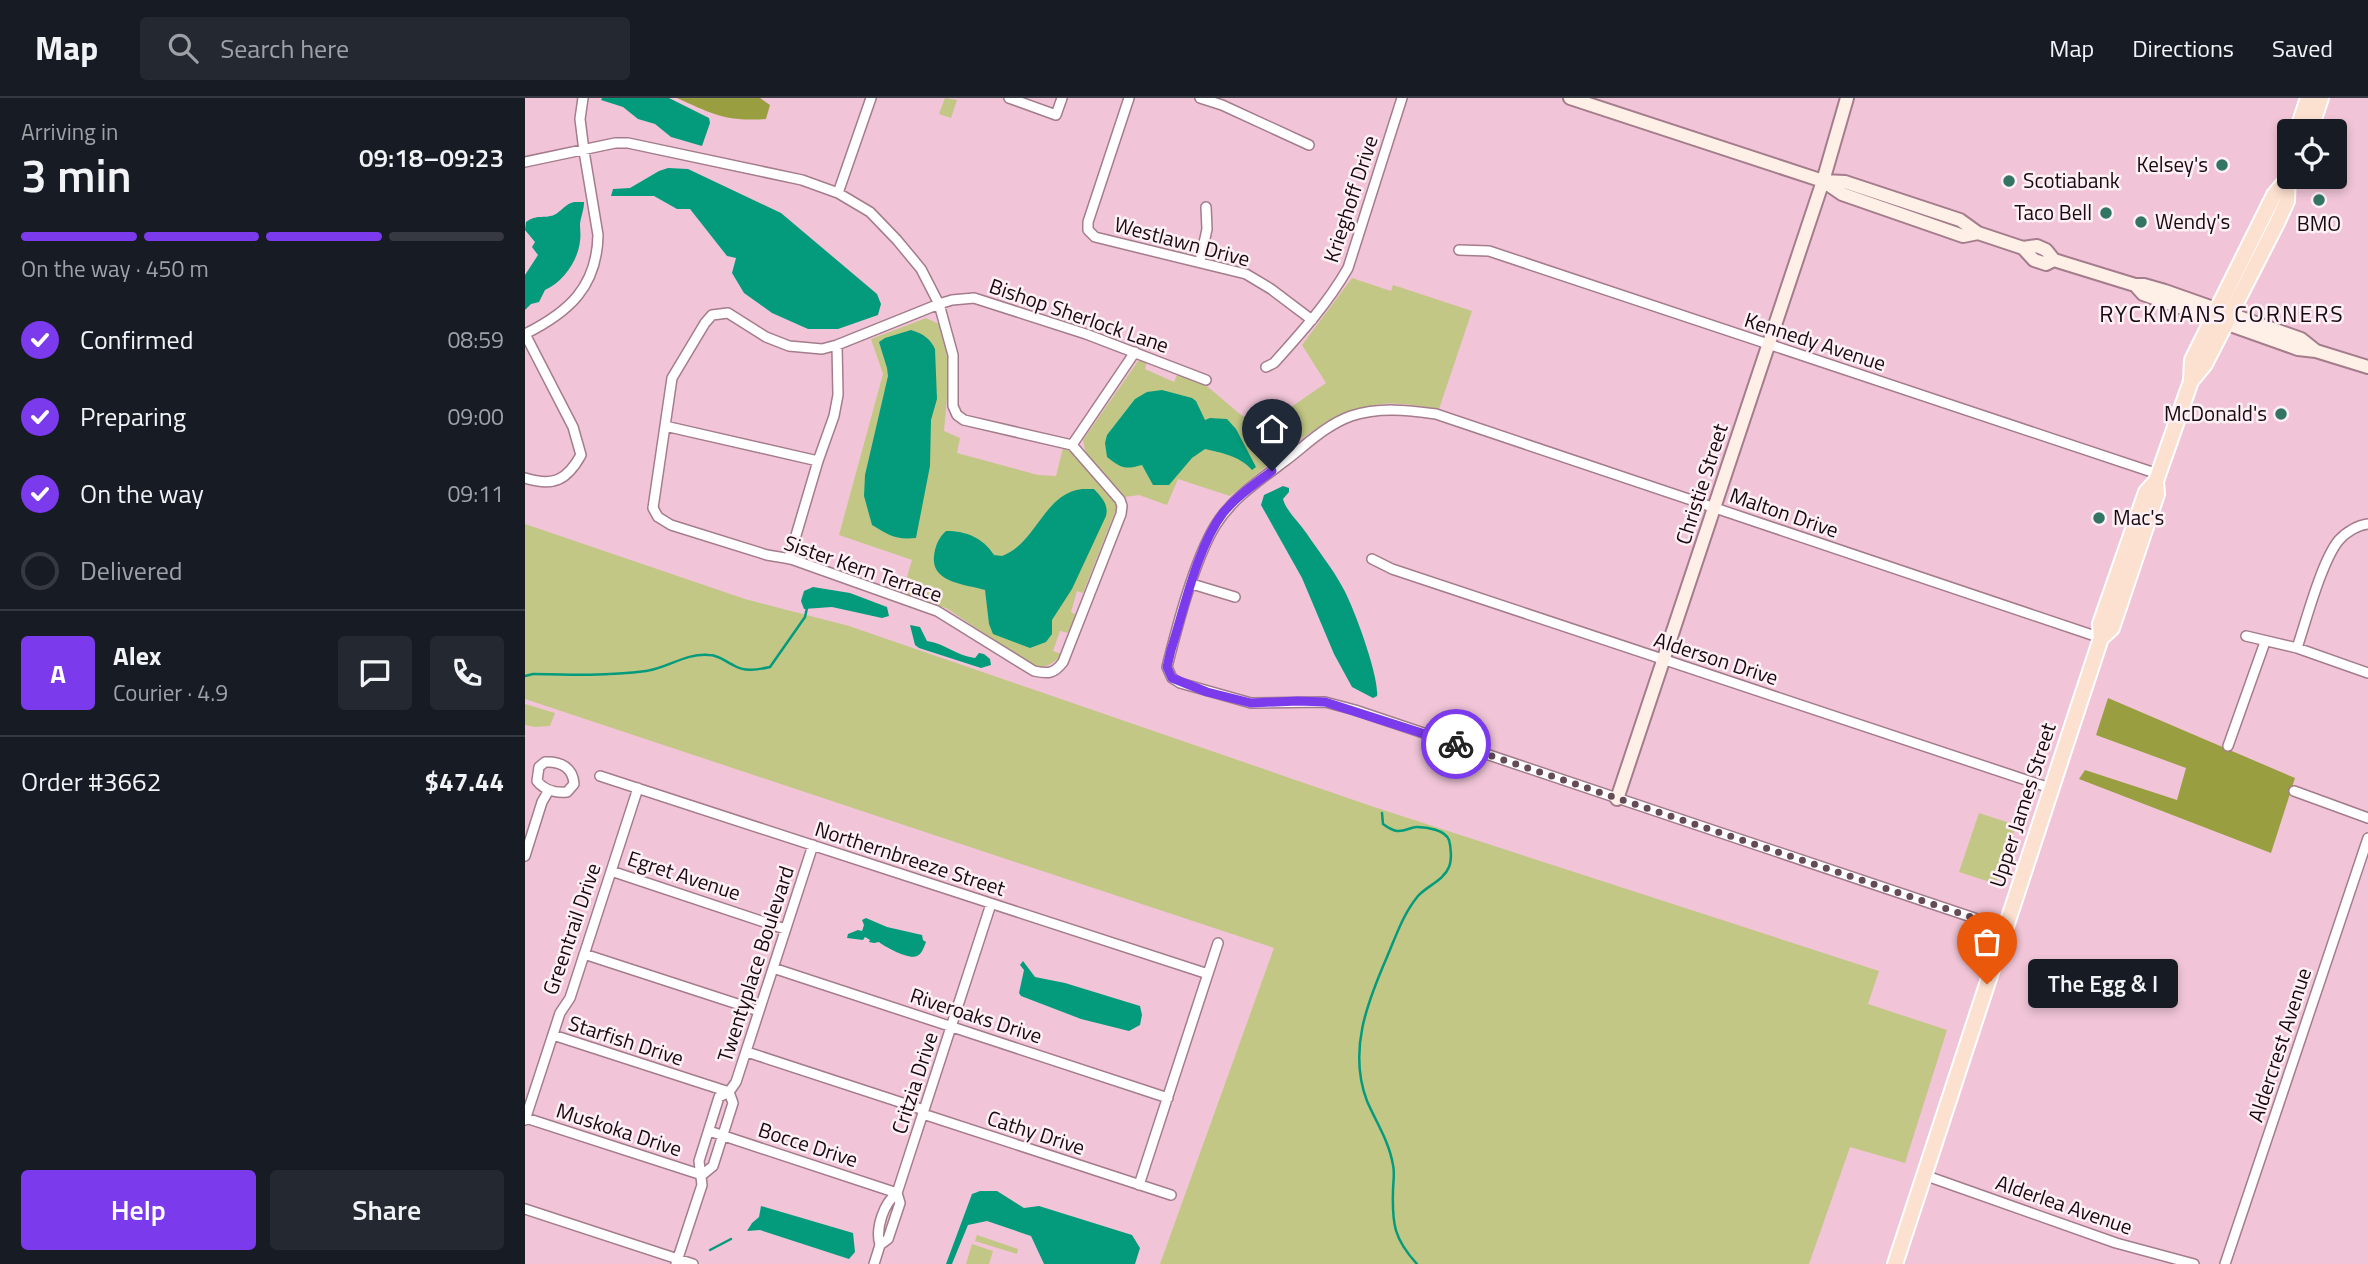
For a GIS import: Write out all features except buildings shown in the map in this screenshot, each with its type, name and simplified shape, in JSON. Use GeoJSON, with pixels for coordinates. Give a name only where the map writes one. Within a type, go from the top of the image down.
{"type":"FeatureCollection","features":[{"type":"Feature","properties":{"kind":"main road"},"geometry":{"type":"LineString","coordinates":[[1570,98],[1823,181],[1845,182],[1960,220],[1978,233],[2023,248],[2038,246],[2046,250],[2054,260],[2135,285],[2144,285],[2298,349],[2316,351],[2368,367]]}},
{"type":"Feature","properties":{"kind":"main road","name":"Christie Street"},"geometry":{"type":"LineString","coordinates":[[1617,799],[1823,181],[1847,98]]}},
{"type":"Feature","properties":{"kind":"main road"},"geometry":{"type":"LineString","coordinates":[[2301,119],[2308,98]]}},
{"type":"Feature","properties":{"kind":"main road"},"geometry":{"type":"LineString","coordinates":[[2314,119],[2321,98]]}},
{"type":"Feature","properties":{"kind":"main road","name":"Upper James Street"},"geometry":{"type":"LineString","coordinates":[[1895,1264],[2050,788],[2101,638],[2112,628],[2116,617],[2157,494],[2157,477],[2191,381],[2205,364],[2221,317],[2287,201],[2288,189]]}},
{"type":"Feature","properties":{"kind":"street"},"geometry":{"type":"LineString","coordinates":[[525,478],[546,483],[565,477],[581,455],[573,427],[525,334],[550,321],[573,303],[594,267],[598,251],[598,235],[580,120],[583,98]]}},
{"type":"Feature","properties":{"kind":"street"},"geometry":{"type":"LineString","coordinates":[[838,193],[871,98]]}},
{"type":"Feature","properties":{"kind":"street"},"geometry":{"type":"LineString","coordinates":[[1009,98],[1056,115],[1062,98]]}},
{"type":"Feature","properties":{"kind":"street","name":"Westlawn Drive"},"geometry":{"type":"LineString","coordinates":[[1129,98],[1088,222],[1088,230],[1095,237],[1246,274],[1312,320]]}},
{"type":"Feature","properties":{"kind":"street"},"geometry":{"type":"LineString","coordinates":[[1200,98],[1222,105],[1309,145]]}},
{"type":"Feature","properties":{"kind":"street","name":"Krieghoff Drive"},"geometry":{"type":"LineString","coordinates":[[1266,367],[1274,363],[1312,320],[1348,268],[1402,98]]}},
{"type":"Feature","properties":{"kind":"street"},"geometry":{"type":"LineString","coordinates":[[525,162],[615,143],[628,143],[783,175],[838,193],[870,212],[921,269],[939,304],[953,355],[953,405],[957,415],[964,419],[1072,445],[1135,352]]}},
{"type":"Feature","properties":{"kind":"street"},"geometry":{"type":"LineString","coordinates":[[1200,262],[1207,229],[1206,207]]}},
{"type":"Feature","properties":{"kind":"street","name":"Kennedy Avenue"},"geometry":{"type":"LineString","coordinates":[[1459,250],[1489,251],[2157,477]]}},
{"type":"Feature","properties":{"kind":"street","name":"Bishop Sherlock Lane"},"geometry":{"type":"LineString","coordinates":[[665,426],[669,390],[677,367],[705,323],[712,315],[719,313],[727,313],[766,337],[789,346],[822,349],[939,304],[974,298],[1135,352],[1206,380]]}},
{"type":"Feature","properties":{"kind":"street"},"geometry":{"type":"LineString","coordinates":[[789,559],[834,416],[838,394],[837,345]]}},
{"type":"Feature","properties":{"kind":"street","name":"Malton Drive"},"geometry":{"type":"LineString","coordinates":[[1617,799],[1355,710],[1325,702],[1251,703],[1180,683],[1172,678],[1167,667],[1192,584],[1213,528],[1241,495],[1321,432],[1351,416],[1392,409],[1436,414],[2101,638]]}},
{"type":"Feature","properties":{"kind":"street"},"geometry":{"type":"LineString","coordinates":[[665,426],[818,461]]}},
{"type":"Feature","properties":{"kind":"street","name":"Sister Kern Terrace"},"geometry":{"type":"LineString","coordinates":[[665,426],[653,501],[654,510],[660,518],[678,528],[789,559],[937,611],[1034,671],[1046,674],[1056,671],[1063,662],[1122,506],[1120,500],[1072,445]]}},
{"type":"Feature","properties":{"kind":"street"},"geometry":{"type":"LineString","coordinates":[[2297,648],[2332,552],[2339,540],[2360,525],[2368,524]]}},
{"type":"Feature","properties":{"kind":"street","name":"Alderson Drive"},"geometry":{"type":"LineString","coordinates":[[1371,559],[1392,569],[2050,788]]}},
{"type":"Feature","properties":{"kind":"street"},"geometry":{"type":"LineString","coordinates":[[1192,584],[1235,597]]}},
{"type":"Feature","properties":{"kind":"street"},"geometry":{"type":"LineString","coordinates":[[2246,636],[2265,642]]}},
{"type":"Feature","properties":{"kind":"street"},"geometry":{"type":"LineString","coordinates":[[2228,746],[2266,639],[2368,673]]}},
{"type":"Feature","properties":{"kind":"street"},"geometry":{"type":"LineString","coordinates":[[545,762],[567,766],[573,774],[573,785],[568,792],[557,793],[549,790],[542,788],[537,781],[539,767],[545,762]]}},
{"type":"Feature","properties":{"kind":"street","name":"Northernbreeze Street"},"geometry":{"type":"LineString","coordinates":[[600,776],[1208,974]]}},
{"type":"Feature","properties":{"kind":"street","name":"Greentrail Drive"},"geometry":{"type":"LineString","coordinates":[[525,1119],[560,1013],[570,998],[638,788]]}},
{"type":"Feature","properties":{"kind":"street"},"geometry":{"type":"LineString","coordinates":[[525,856],[542,802],[549,790]]}},
{"type":"Feature","properties":{"kind":"street"},"geometry":{"type":"LineString","coordinates":[[2294,791],[2368,818]]}},
{"type":"Feature","properties":{"kind":"street"},"geometry":{"type":"LineString","coordinates":[[1617,799],[2004,928]]}},
{"type":"Feature","properties":{"kind":"street","name":"Aldercrest Avenue"},"geometry":{"type":"LineString","coordinates":[[2225,1264],[2368,838]]}},
{"type":"Feature","properties":{"kind":"street","name":"Twentyplace Boulevard"},"geometry":{"type":"LineString","coordinates":[[677,1261],[702,1185],[699,1161],[719,1097],[729,1092],[736,1082],[813,845]]}},
{"type":"Feature","properties":{"kind":"street","name":"Egret Avenue"},"geometry":{"type":"LineString","coordinates":[[611,871],[785,929]]}},
{"type":"Feature","properties":{"kind":"street","name":"Critzia Drive"},"geometry":{"type":"LineString","coordinates":[[874,1264],[880,1245],[877,1235],[889,1200],[897,1192],[991,904]]}},
{"type":"Feature","properties":{"kind":"street"},"geometry":{"type":"LineString","coordinates":[[1139,1185],[1218,943]]}},
{"type":"Feature","properties":{"kind":"street"},"geometry":{"type":"LineString","coordinates":[[584,954],[759,1011]]}},
{"type":"Feature","properties":{"kind":"street","name":"Riveroaks Drive"},"geometry":{"type":"LineString","coordinates":[[773,968],[1168,1098]]}},
{"type":"Feature","properties":{"kind":"street","name":"Starfish Drive"},"geometry":{"type":"LineString","coordinates":[[553,1035],[729,1092]]}},
{"type":"Feature","properties":{"kind":"street","name":"Cathy Drive"},"geometry":{"type":"LineString","coordinates":[[747,1052],[1171,1195]]}},
{"type":"Feature","properties":{"kind":"street","name":"Twentyplace Boulevard"},"geometry":{"type":"LineString","coordinates":[[702,1175],[713,1166],[733,1102],[729,1092]]}},
{"type":"Feature","properties":{"kind":"street","name":"Muskoka Drive"},"geometry":{"type":"LineString","coordinates":[[525,1119],[702,1175]]}},
{"type":"Feature","properties":{"kind":"street","name":"Bocce Drive"},"geometry":{"type":"LineString","coordinates":[[709,1131],[897,1192]]}},
{"type":"Feature","properties":{"kind":"street","name":"Alderlea Avenue"},"geometry":{"type":"LineString","coordinates":[[1924,1175],[2116,1243],[2195,1264]]}},
{"type":"Feature","properties":{"kind":"street"},"geometry":{"type":"LineString","coordinates":[[525,1209],[677,1261],[693,1264]]}},
{"type":"Feature","properties":{"kind":"shaded area"},"geometry":{"type":"Polygon","coordinates":[[[669,98],[709,118],[710,123],[702,146],[671,137],[655,124],[638,119],[623,107],[601,100],[669,98]]]}},
{"type":"Feature","properties":{"kind":"shaded area"},"geometry":{"type":"Polygon","coordinates":[[[677,98],[760,98],[770,105],[766,119],[741,119],[710,112],[677,98]]]}},
{"type":"Feature","properties":{"kind":"shaded area"},"geometry":{"type":"Polygon","coordinates":[[[945,98],[957,100],[951,118],[939,114],[945,98]]]}},
{"type":"Feature","properties":{"kind":"shaded area"},"geometry":{"type":"Polygon","coordinates":[[[668,168],[688,169],[781,213],[877,294],[881,304],[878,315],[838,329],[808,329],[772,313],[744,293],[732,273],[736,258],[727,256],[690,209],[677,209],[654,196],[611,196],[613,189],[630,188],[668,168]]]}},
{"type":"Feature","properties":{"kind":"shaded area"},"geometry":{"type":"Polygon","coordinates":[[[574,202],[584,202],[584,208],[579,249],[573,263],[563,276],[545,290],[539,302],[531,304],[525,310],[525,275],[538,255],[532,247],[535,242],[525,230],[526,222],[533,218],[554,215],[574,202]]]}},
{"type":"Feature","properties":{"kind":"shaded area"},"geometry":{"type":"Polygon","coordinates":[[[1352,278],[1391,291],[1393,285],[1472,311],[1439,409],[1391,404],[1354,410],[1316,429],[1230,496],[1178,479],[1167,505],[1139,495],[1125,497],[1086,454],[1083,440],[1138,361],[1147,361],[1145,369],[1174,382],[1178,373],[1208,387],[1241,415],[1265,425],[1326,383],[1302,345],[1352,278]]]}},
{"type":"Feature","properties":{"kind":"shaded area"},"geometry":{"type":"Polygon","coordinates":[[[926,318],[939,324],[946,350],[948,377],[944,431],[960,438],[957,453],[1038,475],[1056,476],[1063,448],[1071,451],[1114,497],[1117,507],[1083,593],[1077,591],[1071,612],[1076,615],[1068,633],[1060,631],[1053,651],[1062,654],[1047,666],[1035,667],[946,608],[902,594],[912,560],[839,535],[883,374],[871,339],[926,318]]]}},
{"type":"Feature","properties":{"kind":"shaded area"},"geometry":{"type":"Polygon","coordinates":[[[911,330],[926,337],[935,349],[937,399],[931,420],[930,466],[916,538],[903,538],[872,525],[864,496],[865,475],[888,376],[879,342],[911,330]]]}},
{"type":"Feature","properties":{"kind":"shaded area"},"geometry":{"type":"Polygon","coordinates":[[[1162,390],[1192,398],[1205,420],[1227,419],[1236,429],[1256,467],[1252,470],[1236,458],[1205,449],[1192,458],[1169,485],[1153,485],[1142,465],[1123,467],[1107,457],[1107,435],[1135,399],[1147,392],[1162,390]]]}},
{"type":"Feature","properties":{"kind":"shaded area"},"geometry":{"type":"Polygon","coordinates":[[[1283,486],[1289,488],[1283,499],[1287,508],[1335,574],[1353,610],[1377,687],[1377,696],[1373,698],[1352,687],[1334,654],[1302,578],[1261,505],[1264,495],[1283,486]]]}},
{"type":"Feature","properties":{"kind":"shaded area"},"geometry":{"type":"Polygon","coordinates":[[[1082,489],[1094,489],[1102,498],[1107,512],[1072,589],[1052,620],[1052,634],[1046,642],[1030,648],[993,634],[989,624],[985,590],[951,581],[938,572],[934,556],[939,539],[946,531],[961,532],[980,540],[994,555],[1002,556],[1024,541],[1058,500],[1082,489]]]}},
{"type":"Feature","properties":{"kind":"shaded area"},"geometry":{"type":"Polygon","coordinates":[[[525,524],[745,599],[849,626],[1374,807],[1879,971],[1868,1004],[1947,1030],[1905,1163],[1850,1147],[1809,1264],[1160,1264],[1274,948],[525,699],[525,524]]]}},
{"type":"Feature","properties":{"kind":"shaded area"},"geometry":{"type":"Polygon","coordinates":[[[813,587],[850,593],[887,607],[889,616],[882,618],[832,607],[804,609],[801,601],[804,591],[813,587]]]}},
{"type":"Feature","properties":{"kind":"shaded area"},"geometry":{"type":"Polygon","coordinates":[[[910,625],[920,627],[927,641],[968,657],[975,658],[979,653],[984,654],[990,659],[991,665],[981,668],[919,648],[915,645],[910,625]]]}},
{"type":"Feature","properties":{"kind":"shaded area"},"geometry":{"type":"Polygon","coordinates":[[[2108,698],[2295,778],[2271,853],[2079,779],[2085,770],[2177,800],[2186,768],[2096,735],[2108,698]]]}},
{"type":"Feature","properties":{"kind":"shaded area"},"geometry":{"type":"Polygon","coordinates":[[[525,704],[555,713],[550,726],[525,725],[525,704]]]}},
{"type":"Feature","properties":{"kind":"shaded area"},"geometry":{"type":"Polygon","coordinates":[[[1979,813],[2016,825],[1996,884],[1959,872],[1979,813]]]}},
{"type":"Feature","properties":{"kind":"shaded area"},"geometry":{"type":"Polygon","coordinates":[[[866,918],[887,927],[922,935],[926,942],[922,952],[913,957],[879,942],[869,942],[865,937],[863,940],[847,938],[848,934],[862,931],[862,920],[866,918]]]}},
{"type":"Feature","properties":{"kind":"shaded area"},"geometry":{"type":"Polygon","coordinates":[[[1023,961],[1035,977],[1065,983],[1140,1006],[1140,1025],[1129,1031],[1081,1019],[1021,996],[1019,993],[1024,970],[1020,965],[1023,961]]]}},
{"type":"Feature","properties":{"kind":"shaded area"},"geometry":{"type":"Polygon","coordinates":[[[997,1191],[1024,1208],[1039,1206],[1132,1235],[1140,1248],[1135,1264],[1044,1264],[1031,1236],[987,1221],[968,1225],[952,1264],[946,1264],[972,1194],[997,1191]]]}},
{"type":"Feature","properties":{"kind":"shaded area"},"geometry":{"type":"Polygon","coordinates":[[[761,1206],[853,1233],[855,1252],[849,1259],[760,1230],[747,1231],[759,1217],[761,1206]]]}},
{"type":"Feature","properties":{"kind":"shaded area"},"geometry":{"type":"Polygon","coordinates":[[[977,1235],[1018,1249],[1017,1254],[975,1241],[977,1235]]]}},
{"type":"Feature","properties":{"kind":"shaded area"},"geometry":{"type":"Polygon","coordinates":[[[972,1244],[993,1251],[989,1264],[966,1264],[972,1244]]]}},
{"type":"Feature","properties":{"kind":"waterway"},"geometry":{"type":"LineString","coordinates":[[525,676],[646,671],[700,655],[716,656],[746,670],[770,667],[805,617],[807,608]]}},
{"type":"Feature","properties":{"kind":"waterway"},"geometry":{"type":"LineString","coordinates":[[1382,813],[1383,824],[1393,830],[1403,831],[1417,827],[1440,831],[1449,840],[1451,850],[1447,872],[1418,896],[1400,925],[1367,1010],[1360,1046],[1359,1064],[1367,1101],[1389,1148],[1393,1165],[1393,1213],[1396,1231],[1403,1247],[1417,1264]]}},
{"type":"Feature","properties":{"kind":"waterway"},"geometry":{"type":"LineString","coordinates":[[710,1250],[731,1239]]}},
{"type":"Feature","properties":{"kind":"way so far"},"geometry":{"type":"LineString","coordinates":[[1456,744],[2004,928],[1987,984]]}},
{"type":"Feature","properties":{"kind":"place","name":"Kelsey's"},"geometry":{"type":"Point","coordinates":[2222,165]}},
{"type":"Feature","properties":{"kind":"place","name":"Scotiabank"},"geometry":{"type":"Point","coordinates":[2009,181]}},
{"type":"Feature","properties":{"kind":"place","name":"BMO"},"geometry":{"type":"Point","coordinates":[2319,200]}},
{"type":"Feature","properties":{"kind":"place","name":"Taco Bell"},"geometry":{"type":"Point","coordinates":[2106,213]}},
{"type":"Feature","properties":{"kind":"place","name":"Wendy's"},"geometry":{"type":"Point","coordinates":[2141,222]}},
{"type":"Feature","properties":{"kind":"place","name":"McDonald's"},"geometry":{"type":"Point","coordinates":[2281,414]}},
{"type":"Feature","properties":{"kind":"place","name":"Mac's"},"geometry":{"type":"Point","coordinates":[2099,518]}},
{"type":"Feature","properties":{"kind":"place","name":"The Egg & I"},"geometry":{"type":"Point","coordinates":[1987,984]}},
{"type":"Feature","properties":{"kind":"district","name":"RYCKMANS CORNERS"},"geometry":{"type":"Point","coordinates":[2222,314]}},
{"type":"Feature","properties":{"kind":"route"},"geometry":{"type":"LineString","coordinates":[[1272,471],[1241,495],[1213,528],[1171,650],[1167,667],[1172,678],[1207,692],[1251,703],[1325,702],[1456,744]]}}]}
